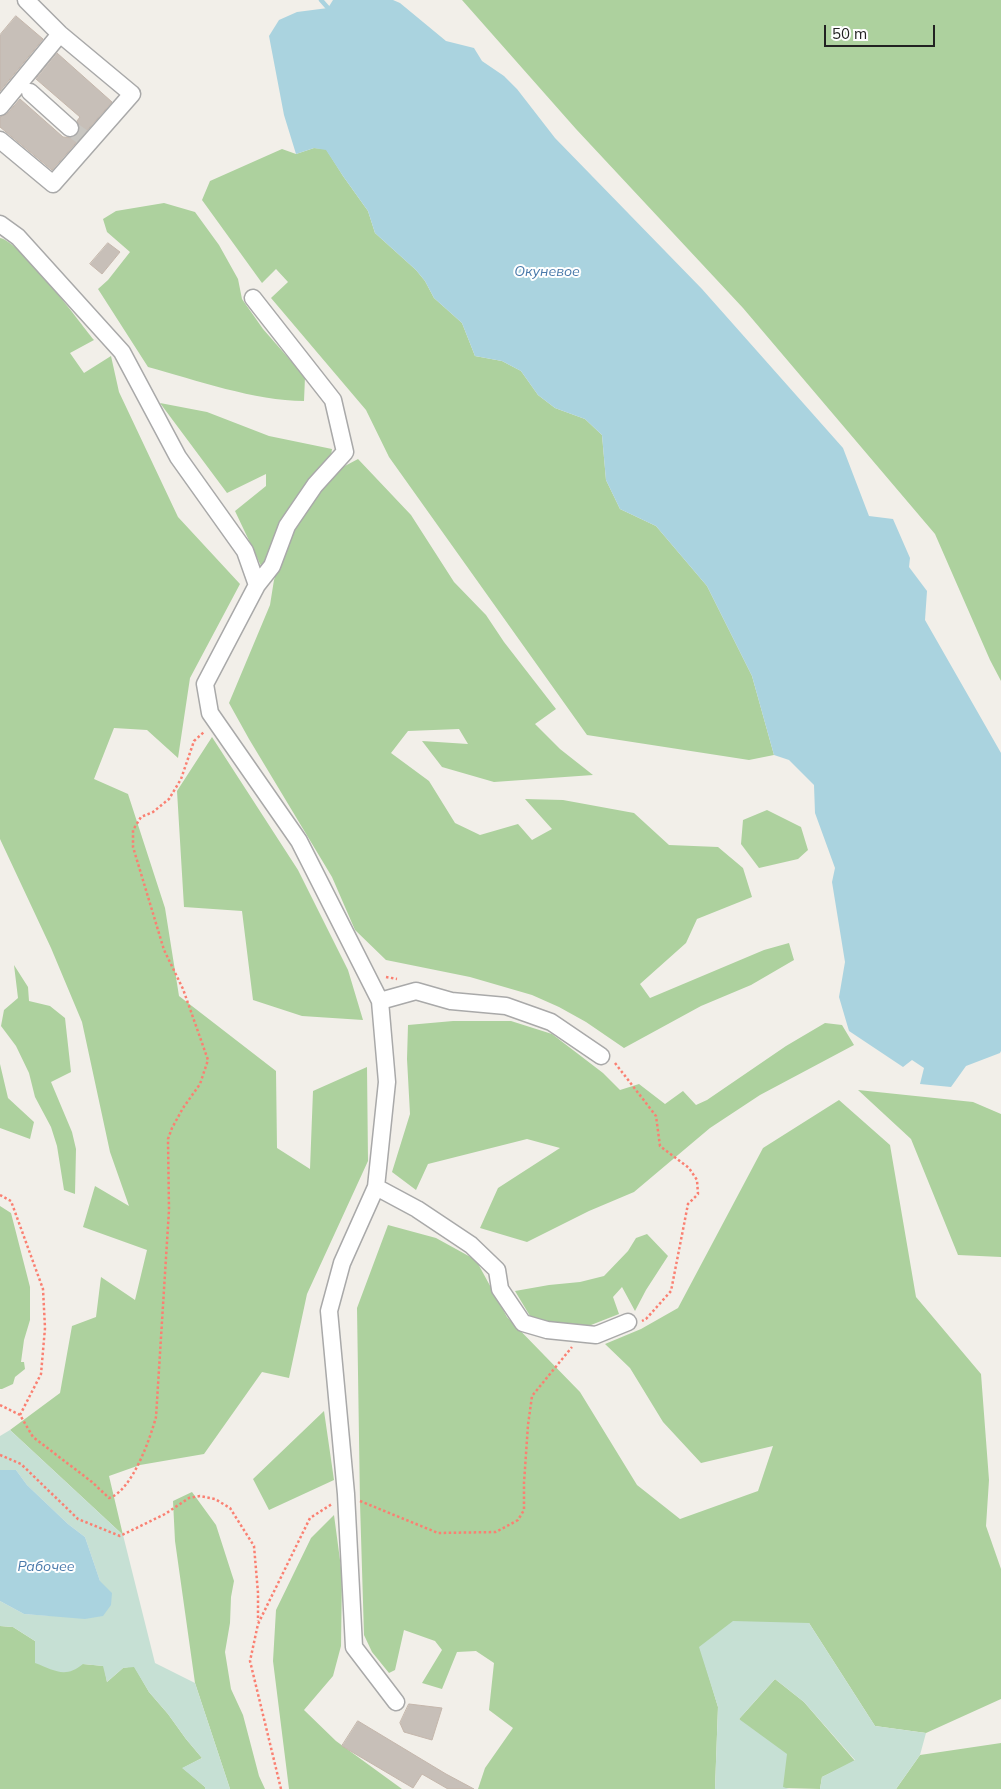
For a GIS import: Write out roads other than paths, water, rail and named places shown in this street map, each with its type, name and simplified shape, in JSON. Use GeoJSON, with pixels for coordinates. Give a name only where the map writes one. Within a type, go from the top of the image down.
{"type":"FeatureCollection","features":[{"type":"Feature","properties":{"kind":"lane"},"geometry":{"type":"LineString","coordinates":[[0,140],[53,184],[87,140],[132,94],[60,34],[26,0]]}},
{"type":"Feature","properties":{"kind":"lane"},"geometry":{"type":"LineString","coordinates":[[0,107],[60,34]]}},
{"type":"Feature","properties":{"kind":"lane"},"geometry":{"type":"LineString","coordinates":[[30,92],[70,128]]}},
{"type":"Feature","properties":{"kind":"lane"},"geometry":{"type":"LineString","coordinates":[[0,224],[18,237],[122,352],[178,457],[245,551],[257,585]]}},
{"type":"Feature","properties":{"kind":"lane"},"geometry":{"type":"LineString","coordinates":[[253,298],[333,400],[345,452],[315,485],[288,526],[272,566],[257,585],[205,684],[210,713],[299,841],[380,1001],[387,1082],[376,1187],[342,1263],[329,1311],[346,1494],[354,1647],[396,1702]]}},
{"type":"Feature","properties":{"kind":"lane"},"geometry":{"type":"LineString","coordinates":[[380,1001],[416,991],[451,1000],[506,1006],[551,1022],[606,1057]]}},
{"type":"Feature","properties":{"kind":"lane"},"geometry":{"type":"LineString","coordinates":[[376,1187],[417,1209],[471,1245],[497,1270],[500,1289],[523,1322],[546,1330],[596,1335],[633,1323]]}},
{"type":"Feature","properties":{"kind":"water","name":"Окуневое"},"geometry":{"type":"Polygon","coordinates":[[[333,0],[393,0],[400,3],[446,41],[474,48],[482,61],[504,76],[517,89],[555,138],[702,289],[843,448],[869,516],[893,519],[910,558],[909,567],[927,591],[925,620],[1001,753],[1001,1051],[966,1066],[951,1087],[920,1084],[924,1068],[912,1060],[903,1067],[849,1031],[839,997],[845,962],[832,882],[835,868],[815,813],[814,785],[789,760],[774,755],[752,676],[707,586],[656,526],[620,509],[606,480],[602,435],[585,419],[555,408],[538,395],[521,371],[502,361],[475,356],[462,323],[434,298],[425,281],[416,270],[375,233],[368,211],[326,150],[314,148],[296,154],[284,115],[269,36],[279,20],[297,12],[328,8],[333,0]]]}},
{"type":"Feature","properties":{"kind":"water","name":"Рабочее"},"geometry":{"type":"Polygon","coordinates":[[[0,1470],[16,1470],[27,1485],[68,1524],[85,1537],[100,1581],[112,1593],[111,1605],[103,1616],[85,1619],[24,1614],[0,1601],[0,1470]]]}},
{"type":"Feature","properties":{"kind":"waterway"},"geometry":{"type":"LineString","coordinates":[[321,0],[328,8]]}},
{"type":"Feature","properties":{"kind":"tunnel"},"geometry":{"type":"LineString","coordinates":[[70,128],[84,138]]}}]}
